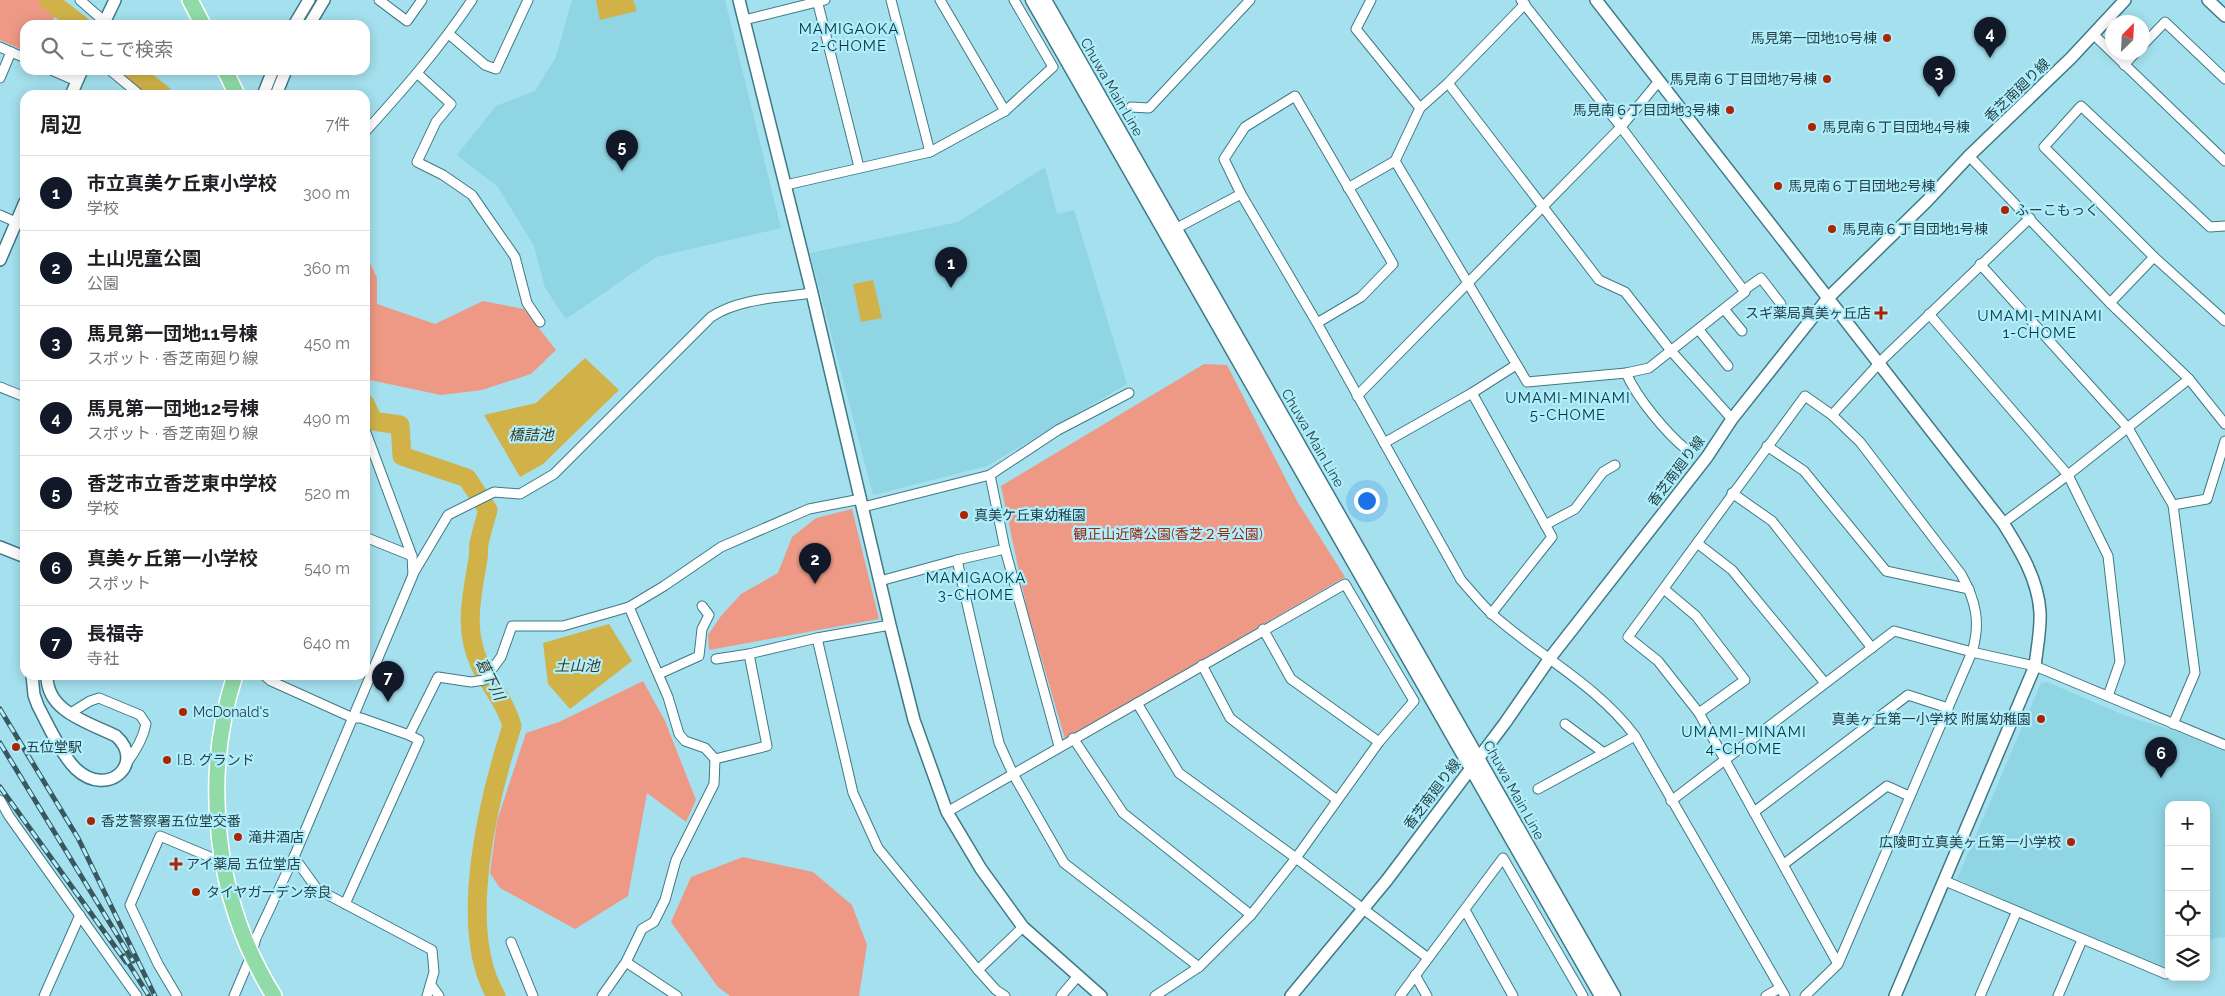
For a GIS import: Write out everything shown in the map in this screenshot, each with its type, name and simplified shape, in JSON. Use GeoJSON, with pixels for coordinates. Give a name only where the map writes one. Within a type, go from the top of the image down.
{"type":"FeatureCollection","features":[{"type":"Feature","properties":{"kind":"highway"},"geometry":{"type":"LineString","coordinates":[[190,0],[200,20]]}},
{"type":"Feature","properties":{"kind":"highway"},"geometry":{"type":"LineString","coordinates":[[227,75],[235,90]]}},
{"type":"Feature","properties":{"kind":"highway"},"geometry":{"type":"LineString","coordinates":[[234,680],[224,718],[219,755],[217,798],[222,862],[237,922],[251,956],[274,996]]}},
{"type":"Feature","properties":{"kind":"main road","name":"Chuwa Main Line"},"geometry":{"type":"LineString","coordinates":[[1032,0],[1475,762],[1614,996]]}},
{"type":"Feature","properties":{"kind":"main road","name":"Chuwa Main Line"},"geometry":{"type":"LineString","coordinates":[[1045,0],[1475,762],[1601,996]]}},
{"type":"Feature","properties":{"kind":"street"},"geometry":{"type":"LineString","coordinates":[[80,0],[101,20]]}},
{"type":"Feature","properties":{"kind":"street"},"geometry":{"type":"LineString","coordinates":[[105,20],[115,0]]}},
{"type":"Feature","properties":{"kind":"street"},"geometry":{"type":"LineString","coordinates":[[297,20],[309,0]]}},
{"type":"Feature","properties":{"kind":"street"},"geometry":{"type":"LineString","coordinates":[[312,20],[324,0]]}},
{"type":"Feature","properties":{"kind":"street"},"geometry":{"type":"LineString","coordinates":[[380,0],[407,21],[422,0]]}},
{"type":"Feature","properties":{"kind":"street"},"geometry":{"type":"LineString","coordinates":[[370,127],[418,74],[472,0]]}},
{"type":"Feature","properties":{"kind":"street"},"geometry":{"type":"LineString","coordinates":[[449,34],[485,65],[496,69],[528,0]]}},
{"type":"Feature","properties":{"kind":"street"},"geometry":{"type":"LineString","coordinates":[[739,0],[786,185],[914,720],[947,812],[981,869],[1023,927],[1077,977],[1101,996]]}},
{"type":"Feature","properties":{"kind":"street"},"geometry":{"type":"LineString","coordinates":[[891,0],[930,152]]}},
{"type":"Feature","properties":{"kind":"street"},"geometry":{"type":"LineString","coordinates":[[940,0],[1005,112]]}},
{"type":"Feature","properties":{"kind":"street"},"geometry":{"type":"LineString","coordinates":[[786,185],[930,152],[1005,112],[1053,67],[1014,0]]}},
{"type":"Feature","properties":{"kind":"street"},"geometry":{"type":"LineString","coordinates":[[1131,107],[1149,108],[1250,0]]}},
{"type":"Feature","properties":{"kind":"street"},"geometry":{"type":"LineString","coordinates":[[1371,0],[1356,29],[1420,108]]}},
{"type":"Feature","properties":{"kind":"street"},"geometry":{"type":"LineString","coordinates":[[1596,0],[2003,523],[2030,569],[2040,611],[2035,666],[1895,996]]}},
{"type":"Feature","properties":{"kind":"street","name":"香芝南廻り線"},"geometry":{"type":"LineString","coordinates":[[1291,996],[1363,909],[1505,723],[1550,658],[1707,457],[1732,419],[1828,298],[1927,201],[1968,156],[2072,58],[2125,0]]}},
{"type":"Feature","properties":{"kind":"street"},"geometry":{"type":"LineString","coordinates":[[2208,0],[2225,16]]}},
{"type":"Feature","properties":{"kind":"street"},"geometry":{"type":"LineString","coordinates":[[744,20],[820,1],[859,167]]}},
{"type":"Feature","properties":{"kind":"street"},"geometry":{"type":"LineString","coordinates":[[1348,188],[1395,161],[1420,108],[1448,83],[1523,2],[1746,292],[1672,352],[1649,368],[1626,374],[1527,382],[1395,161]]}},
{"type":"Feature","properties":{"kind":"street"},"geometry":{"type":"LineString","coordinates":[[2150,38],[2165,22],[2225,78]]}},
{"type":"Feature","properties":{"kind":"street"},"geometry":{"type":"LineString","coordinates":[[2093,34],[2225,161]]}},
{"type":"Feature","properties":{"kind":"street"},"geometry":{"type":"LineString","coordinates":[[0,47],[20,56]]}},
{"type":"Feature","properties":{"kind":"street"},"geometry":{"type":"LineString","coordinates":[[0,78],[11,52]]}},
{"type":"Feature","properties":{"kind":"street"},"geometry":{"type":"LineString","coordinates":[[2124,65],[2129,60]]}},
{"type":"Feature","properties":{"kind":"street"},"geometry":{"type":"LineString","coordinates":[[418,74],[451,104],[436,122],[417,162],[443,175],[472,195],[515,257],[527,303],[540,322]]}},
{"type":"Feature","properties":{"kind":"street"},"geometry":{"type":"LineString","coordinates":[[61,75],[76,82]]}},
{"type":"Feature","properties":{"kind":"street"},"geometry":{"type":"LineString","coordinates":[[73,90],[80,75]]}},
{"type":"Feature","properties":{"kind":"street"},"geometry":{"type":"LineString","coordinates":[[116,75],[134,90]]}},
{"type":"Feature","properties":{"kind":"street"},"geometry":{"type":"LineString","coordinates":[[265,90],[271,75]]}},
{"type":"Feature","properties":{"kind":"street"},"geometry":{"type":"LineString","coordinates":[[278,90],[284,75]]}},
{"type":"Feature","properties":{"kind":"street"},"geometry":{"type":"LineString","coordinates":[[1357,396],[1541,206],[1621,127],[1659,81]]}},
{"type":"Feature","properties":{"kind":"street"},"geometry":{"type":"LineString","coordinates":[[1448,83],[1599,280],[1626,292],[1672,352],[1732,419]]}},
{"type":"Feature","properties":{"kind":"street"},"geometry":{"type":"LineString","coordinates":[[1317,323],[1361,297],[1393,264],[1295,96],[1245,127],[1224,159],[1241,194],[1317,323],[1461,580],[1491,614],[1603,700],[1625,722],[1635,736],[1783,992],[1766,996]]}},
{"type":"Feature","properties":{"kind":"street"},"geometry":{"type":"LineString","coordinates":[[2225,226],[2210,226],[2081,106],[2044,147],[2154,256],[2225,321]]}},
{"type":"Feature","properties":{"kind":"street"},"geometry":{"type":"LineString","coordinates":[[1968,156],[2030,218],[2110,303],[2189,379],[2225,424]]}},
{"type":"Feature","properties":{"kind":"street"},"geometry":{"type":"LineString","coordinates":[[1175,229],[1241,194]]}},
{"type":"Feature","properties":{"kind":"street"},"geometry":{"type":"LineString","coordinates":[[0,215],[20,224]]}},
{"type":"Feature","properties":{"kind":"street"},"geometry":{"type":"LineString","coordinates":[[1832,415],[1880,365],[1884,358],[2030,218]]}},
{"type":"Feature","properties":{"kind":"street"},"geometry":{"type":"LineString","coordinates":[[0,260],[20,226]]}},
{"type":"Feature","properties":{"kind":"street"},"geometry":{"type":"LineString","coordinates":[[2110,303],[2154,256]]}},
{"type":"Feature","properties":{"kind":"street"},"geometry":{"type":"LineString","coordinates":[[1980,264],[2128,428],[2173,505],[2195,673],[2173,724]]}},
{"type":"Feature","properties":{"kind":"street"},"geometry":{"type":"LineString","coordinates":[[1744,290],[1761,278],[1781,304]]}},
{"type":"Feature","properties":{"kind":"street"},"geometry":{"type":"LineString","coordinates":[[370,677],[413,575],[448,515],[494,492],[520,494],[554,474],[711,317],[722,310],[747,303],[812,293]]}},
{"type":"Feature","properties":{"kind":"street"},"geometry":{"type":"LineString","coordinates":[[1724,309],[1742,331]]}},
{"type":"Feature","properties":{"kind":"street"},"geometry":{"type":"LineString","coordinates":[[1929,314],[2068,476],[2108,556],[2120,662],[2108,696]]}},
{"type":"Feature","properties":{"kind":"street"},"geometry":{"type":"LineString","coordinates":[[1699,330],[1728,366]]}},
{"type":"Feature","properties":{"kind":"street"},"geometry":{"type":"LineString","coordinates":[[1384,443],[1472,393],[1516,365]]}},
{"type":"Feature","properties":{"kind":"street"},"geometry":{"type":"LineString","coordinates":[[1626,374],[1673,438],[1687,450]]}},
{"type":"Feature","properties":{"kind":"street"},"geometry":{"type":"LineString","coordinates":[[2003,523],[2068,476],[2189,379]]}},
{"type":"Feature","properties":{"kind":"street"},"geometry":{"type":"LineString","coordinates":[[0,387],[20,395]]}},
{"type":"Feature","properties":{"kind":"street"},"geometry":{"type":"LineString","coordinates":[[409,735],[438,677],[471,682],[484,680],[501,656],[512,626],[563,626],[629,607],[664,586],[721,547],[809,509],[862,503],[990,475],[1058,430],[1129,393]]}},
{"type":"Feature","properties":{"kind":"street"},"geometry":{"type":"LineString","coordinates":[[1472,393],[1552,538],[1491,614]]}},
{"type":"Feature","properties":{"kind":"street"},"geometry":{"type":"LineString","coordinates":[[1806,996],[1838,964],[1972,652],[1978,622],[1969,589],[1961,574],[1860,442],[1832,415],[1805,396],[1628,636],[1658,661],[1699,713],[1838,964]]}},
{"type":"Feature","properties":{"kind":"street"},"geometry":{"type":"LineString","coordinates":[[2173,505],[2207,498],[2225,440]]}},
{"type":"Feature","properties":{"kind":"street"},"geometry":{"type":"LineString","coordinates":[[370,443],[412,556],[413,575]]}},
{"type":"Feature","properties":{"kind":"street"},"geometry":{"type":"LineString","coordinates":[[1768,446],[1804,471],[1886,571],[1969,589]]}},
{"type":"Feature","properties":{"kind":"street"},"geometry":{"type":"LineString","coordinates":[[1545,525],[1575,509],[1603,472],[1616,465]]}},
{"type":"Feature","properties":{"kind":"street"},"geometry":{"type":"LineString","coordinates":[[990,475],[1005,549],[1059,746]]}},
{"type":"Feature","properties":{"kind":"street"},"geometry":{"type":"LineString","coordinates":[[1732,493],[1772,521],[1872,648]]}},
{"type":"Feature","properties":{"kind":"street"},"geometry":{"type":"LineString","coordinates":[[370,539],[412,556]]}},
{"type":"Feature","properties":{"kind":"street"},"geometry":{"type":"LineString","coordinates":[[1697,544],[1732,570],[1826,683]]}},
{"type":"Feature","properties":{"kind":"street"},"geometry":{"type":"LineString","coordinates":[[0,546],[20,556]]}},
{"type":"Feature","properties":{"kind":"street"},"geometry":{"type":"LineString","coordinates":[[880,581],[1005,549]]}},
{"type":"Feature","properties":{"kind":"street"},"geometry":{"type":"LineString","coordinates":[[958,560],[999,743],[1013,774],[1064,863],[1198,967]]}},
{"type":"Feature","properties":{"kind":"street"},"geometry":{"type":"LineString","coordinates":[[947,812],[1263,629],[1346,584],[1414,701],[1379,742],[1296,858],[1251,915],[1198,967],[1155,996]]}},
{"type":"Feature","properties":{"kind":"street"},"geometry":{"type":"LineString","coordinates":[[1664,589],[1696,616],[1745,680],[1699,713]]}},
{"type":"Feature","properties":{"kind":"street"},"geometry":{"type":"LineString","coordinates":[[659,674],[699,656],[702,629],[708,615],[702,606]]}},
{"type":"Feature","properties":{"kind":"street"},"geometry":{"type":"LineString","coordinates":[[602,996],[626,962],[642,929],[654,922],[665,900],[676,860],[714,784],[715,759],[705,748],[685,740],[678,734],[659,674],[629,607]]}},
{"type":"Feature","properties":{"kind":"street"},"geometry":{"type":"LineString","coordinates":[[716,659],[749,654],[890,624]]}},
{"type":"Feature","properties":{"kind":"street"},"geometry":{"type":"LineString","coordinates":[[1263,629],[1290,679],[1379,742]]}},
{"type":"Feature","properties":{"kind":"street"},"geometry":{"type":"LineString","coordinates":[[1671,801],[1894,631],[1972,652],[2035,666],[2225,745]]}},
{"type":"Feature","properties":{"kind":"street"},"geometry":{"type":"LineString","coordinates":[[817,638],[853,793],[878,848],[978,970],[994,993],[1005,996]]}},
{"type":"Feature","properties":{"kind":"street"},"geometry":{"type":"LineString","coordinates":[[715,759],[767,746],[749,654]]}},
{"type":"Feature","properties":{"kind":"street"},"geometry":{"type":"LineString","coordinates":[[1202,665],[1230,718],[1337,800]]}},
{"type":"Feature","properties":{"kind":"street"},"geometry":{"type":"LineString","coordinates":[[32,680],[34,695],[38,706],[74,768],[90,779],[106,781],[115,777],[136,749],[145,730],[146,724],[140,715],[99,698],[90,701],[69,714]]}},
{"type":"Feature","properties":{"kind":"street"},"geometry":{"type":"LineString","coordinates":[[48,680],[54,699],[69,714],[116,736],[126,750],[126,764]]}},
{"type":"Feature","properties":{"kind":"street"},"geometry":{"type":"LineString","coordinates":[[270,680],[353,718],[361,718],[419,740],[345,904]]}},
{"type":"Feature","properties":{"kind":"street"},"geometry":{"type":"LineString","coordinates":[[234,996],[251,956],[256,938],[294,857],[369,680]]}},
{"type":"Feature","properties":{"kind":"street"},"geometry":{"type":"LineString","coordinates":[[1754,812],[1908,695],[1948,708]]}},
{"type":"Feature","properties":{"kind":"street"},"geometry":{"type":"LineString","coordinates":[[1137,703],[1179,773],[1296,858],[1428,958]]}},
{"type":"Feature","properties":{"kind":"street"},"geometry":{"type":"LineString","coordinates":[[1565,724],[1604,753]]}},
{"type":"Feature","properties":{"kind":"street"},"geometry":{"type":"LineString","coordinates":[[1538,789],[1635,736]]}},
{"type":"Feature","properties":{"kind":"street"},"geometry":{"type":"LineString","coordinates":[[1073,738],[1123,813],[1251,915]]}},
{"type":"Feature","properties":{"kind":"street"},"geometry":{"type":"LineString","coordinates":[[1784,864],[1887,786],[1909,796]]}},
{"type":"Feature","properties":{"kind":"street"},"geometry":{"type":"LineString","coordinates":[[0,800],[9,816],[137,996]]}},
{"type":"Feature","properties":{"kind":"street"},"geometry":{"type":"LineString","coordinates":[[177,996],[158,964],[130,905],[160,836],[222,862]]}},
{"type":"Feature","properties":{"kind":"street"},"geometry":{"type":"LineString","coordinates":[[294,857],[317,890],[432,950],[434,972],[432,985],[427,996]]}},
{"type":"Feature","properties":{"kind":"street"},"geometry":{"type":"LineString","coordinates":[[1400,996],[1503,858],[1584,996]]}},
{"type":"Feature","properties":{"kind":"street"},"geometry":{"type":"LineString","coordinates":[[1944,881],[2016,913],[2165,974]]}},
{"type":"Feature","properties":{"kind":"street"},"geometry":{"type":"LineString","coordinates":[[1465,910],[1513,996]]}},
{"type":"Feature","properties":{"kind":"street"},"geometry":{"type":"LineString","coordinates":[[1980,996],[2016,913]]}},
{"type":"Feature","properties":{"kind":"street"},"geometry":{"type":"LineString","coordinates":[[44,996],[80,915]]}},
{"type":"Feature","properties":{"kind":"street"},"geometry":{"type":"LineString","coordinates":[[978,970],[1023,927]]}},
{"type":"Feature","properties":{"kind":"street"},"geometry":{"type":"LineString","coordinates":[[2058,996],[2082,940]]}},
{"type":"Feature","properties":{"kind":"street"},"geometry":{"type":"LineString","coordinates":[[511,942],[533,996]]}},
{"type":"Feature","properties":{"kind":"street"},"geometry":{"type":"LineString","coordinates":[[626,962],[677,996]]}},
{"type":"Feature","properties":{"kind":"street"},"geometry":{"type":"LineString","coordinates":[[1415,975],[1427,996]]}},
{"type":"Feature","properties":{"kind":"street"},"geometry":{"type":"LineString","coordinates":[[1061,996],[1077,977]]}},
{"type":"Feature","properties":{"kind":"street"},"geometry":{"type":"LineString","coordinates":[[432,985],[439,996]]}},
{"type":"Feature","properties":{"kind":"shaded area"},"geometry":{"type":"Polygon","coordinates":[[[572,0],[725,0],[781,228],[656,257],[566,319],[545,288],[534,246],[498,187],[457,155],[496,106],[535,91],[556,57],[572,0]]]}},
{"type":"Feature","properties":{"kind":"shaded area"},"geometry":{"type":"Polygon","coordinates":[[[1045,167],[1057,214],[1074,210],[1127,384],[987,466],[873,495],[810,253],[958,222],[1045,167]]]}},
{"type":"Feature","properties":{"kind":"shaded area","name":"広陵町立真美ヶ丘第一小学校"},"geometry":{"type":"Polygon","coordinates":[[[2047,682],[2126,716],[2192,736],[2225,750],[2225,937],[2210,939],[2210,801],[2165,801],[2165,965],[2163,968],[2052,922],[1957,879],[2041,683],[2047,682]]]}},
{"type":"Feature","properties":{"kind":"green space"},"geometry":{"type":"Polygon","coordinates":[[[0,0],[38,0],[55,16],[53,20],[20,20],[20,49],[0,40],[0,0]]]}},
{"type":"Feature","properties":{"kind":"green space"},"geometry":{"type":"Polygon","coordinates":[[[370,263],[377,278],[377,304],[435,324],[483,301],[524,309],[556,350],[531,374],[482,390],[441,395],[370,380],[370,263]]]}},
{"type":"Feature","properties":{"kind":"green space","name":"観正山近隣公園(香芝２号公園)"},"geometry":{"type":"Polygon","coordinates":[[[1204,364],[1227,365],[1297,501],[1345,577],[1065,739],[1027,609],[1001,486],[1204,364]]]}},
{"type":"Feature","properties":{"kind":"green space"},"geometry":{"type":"Polygon","coordinates":[[[852,509],[879,619],[709,650],[708,635],[721,616],[741,594],[778,573],[792,537],[816,518],[852,509]]]}},
{"type":"Feature","properties":{"kind":"green space"},"geometry":{"type":"Polygon","coordinates":[[[643,681],[665,721],[696,800],[686,822],[647,793],[628,896],[575,929],[500,888],[490,873],[497,821],[526,733],[559,722],[643,681]]]}},
{"type":"Feature","properties":{"kind":"green space"},"geometry":{"type":"Polygon","coordinates":[[[743,857],[813,872],[852,905],[867,945],[859,996],[730,996],[718,987],[671,922],[691,877],[743,857]]]}},
{"type":"Feature","properties":{"kind":"water"},"geometry":{"type":"Polygon","coordinates":[[[596,0],[633,0],[637,11],[600,20],[596,0]]]}},
{"type":"Feature","properties":{"kind":"water"},"geometry":{"type":"Polygon","coordinates":[[[873,280],[882,318],[861,322],[853,284],[873,280]]]}},
{"type":"Feature","properties":{"kind":"water","name":"橋詰池"},"geometry":{"type":"Polygon","coordinates":[[[585,358],[619,390],[543,464],[520,477],[484,415],[536,403],[585,358]]]}},
{"type":"Feature","properties":{"kind":"water","name":"土山池"},"geometry":{"type":"Polygon","coordinates":[[[609,624],[632,661],[570,709],[548,684],[543,643],[609,624]]]}},
{"type":"Feature","properties":{"kind":"waterway","name":"葛下川"},"geometry":{"type":"LineString","coordinates":[[48,0],[74,20]]}},
{"type":"Feature","properties":{"kind":"waterway","name":"葛下川"},"geometry":{"type":"LineString","coordinates":[[138,75],[157,90]]}},
{"type":"Feature","properties":{"kind":"waterway","name":"葛下川"},"geometry":{"type":"LineString","coordinates":[[370,414],[373,421],[400,425],[402,456],[467,478],[488,510],[479,544],[470,625],[475,652],[480,665],[502,702],[512,726],[486,825],[477,899],[478,935],[484,968],[496,996]]}},
{"type":"Feature","properties":{"kind":"railway"},"geometry":{"type":"LineString","coordinates":[[0,709],[78,838],[155,996]]}},
{"type":"Feature","properties":{"kind":"railway"},"geometry":{"type":"LineString","coordinates":[[0,743],[133,961]]}},
{"type":"Feature","properties":{"kind":"railway"},"geometry":{"type":"LineString","coordinates":[[0,787],[126,962]]}},
{"type":"Feature","properties":{"kind":"railway"},"geometry":{"type":"LineString","coordinates":[[124,956],[149,996]]}},
{"type":"Feature","properties":{"kind":"place","name":"馬見第一団地10号棟"},"geometry":{"type":"Point","coordinates":[1887,38]}},
{"type":"Feature","properties":{"kind":"place","name":"馬見第一団地12号棟"},"geometry":{"type":"Point","coordinates":[1990,58]}},
{"type":"Feature","properties":{"kind":"place","name":"馬見南６丁目団地7号棟"},"geometry":{"type":"Point","coordinates":[1827,79]}},
{"type":"Feature","properties":{"kind":"place","name":"馬見第一団地11号棟"},"geometry":{"type":"Point","coordinates":[1939,97]}},
{"type":"Feature","properties":{"kind":"place","name":"馬見南６丁目団地3号棟"},"geometry":{"type":"Point","coordinates":[1730,110]}},
{"type":"Feature","properties":{"kind":"place","name":"馬見南６丁目団地4号棟"},"geometry":{"type":"Point","coordinates":[1812,127]}},
{"type":"Feature","properties":{"kind":"place","name":"香芝市立香芝東中学校"},"geometry":{"type":"Point","coordinates":[622,171]}},
{"type":"Feature","properties":{"kind":"place","name":"馬見南６丁目団地2号棟"},"geometry":{"type":"Point","coordinates":[1778,186]}},
{"type":"Feature","properties":{"kind":"place","name":"ふーこもっく"},"geometry":{"type":"Point","coordinates":[2005,210]}},
{"type":"Feature","properties":{"kind":"place","name":"馬見南６丁目団地1号棟"},"geometry":{"type":"Point","coordinates":[1832,229]}},
{"type":"Feature","properties":{"kind":"place","name":"市立真美ケ丘東小学校"},"geometry":{"type":"Point","coordinates":[951,288]}},
{"type":"Feature","properties":{"kind":"place","name":"スギ薬局真美ヶ丘店"},"geometry":{"type":"Point","coordinates":[1881,313]}},
{"type":"Feature","properties":{"kind":"place","name":"真美ケ丘東幼稚園"},"geometry":{"type":"Point","coordinates":[964,515]}},
{"type":"Feature","properties":{"kind":"place","name":"土山児童公園"},"geometry":{"type":"Point","coordinates":[815,584]}},
{"type":"Feature","properties":{"kind":"place","name":"長福寺"},"geometry":{"type":"Point","coordinates":[388,702]}},
{"type":"Feature","properties":{"kind":"place","name":"McDonald's"},"geometry":{"type":"Point","coordinates":[183,712]}},
{"type":"Feature","properties":{"kind":"place","name":"真美ヶ丘第一小学校 附属幼稚園"},"geometry":{"type":"Point","coordinates":[2041,719]}},
{"type":"Feature","properties":{"kind":"place","name":"五位堂駅"},"geometry":{"type":"Point","coordinates":[16,747]}},
{"type":"Feature","properties":{"kind":"place","name":"I.B. グランド"},"geometry":{"type":"Point","coordinates":[167,760]}},
{"type":"Feature","properties":{"kind":"place","name":"真美ヶ丘第一小学校"},"geometry":{"type":"Point","coordinates":[2161,778]}},
{"type":"Feature","properties":{"kind":"place","name":"香芝警察署五位堂交番"},"geometry":{"type":"Point","coordinates":[91,821]}},
{"type":"Feature","properties":{"kind":"place","name":"滝井酒店"},"geometry":{"type":"Point","coordinates":[238,837]}},
{"type":"Feature","properties":{"kind":"place","name":"広陵町立真美ヶ丘第一小学校"},"geometry":{"type":"Point","coordinates":[2071,842]}},
{"type":"Feature","properties":{"kind":"place","name":"アイ薬局 五位堂店"},"geometry":{"type":"Point","coordinates":[176,864]}},
{"type":"Feature","properties":{"kind":"place","name":"タイヤガーデン奈良"},"geometry":{"type":"Point","coordinates":[196,892]}},
{"type":"Feature","properties":{"kind":"district","name":"MAMIGAOKA 2-CHOME"},"geometry":{"type":"Point","coordinates":[849,38]}},
{"type":"Feature","properties":{"kind":"district","name":"UMAMI-MINAMI 1-CHOME"},"geometry":{"type":"Point","coordinates":[2040,324]}},
{"type":"Feature","properties":{"kind":"district","name":"UMAMI-MINAMI 5-CHOME"},"geometry":{"type":"Point","coordinates":[1568,406]}},
{"type":"Feature","properties":{"kind":"district","name":"MAMIGAOKA 3-CHOME"},"geometry":{"type":"Point","coordinates":[976,586]}},
{"type":"Feature","properties":{"kind":"district","name":"UMAMI-MINAMI 4-CHOME"},"geometry":{"type":"Point","coordinates":[1744,740]}}]}
